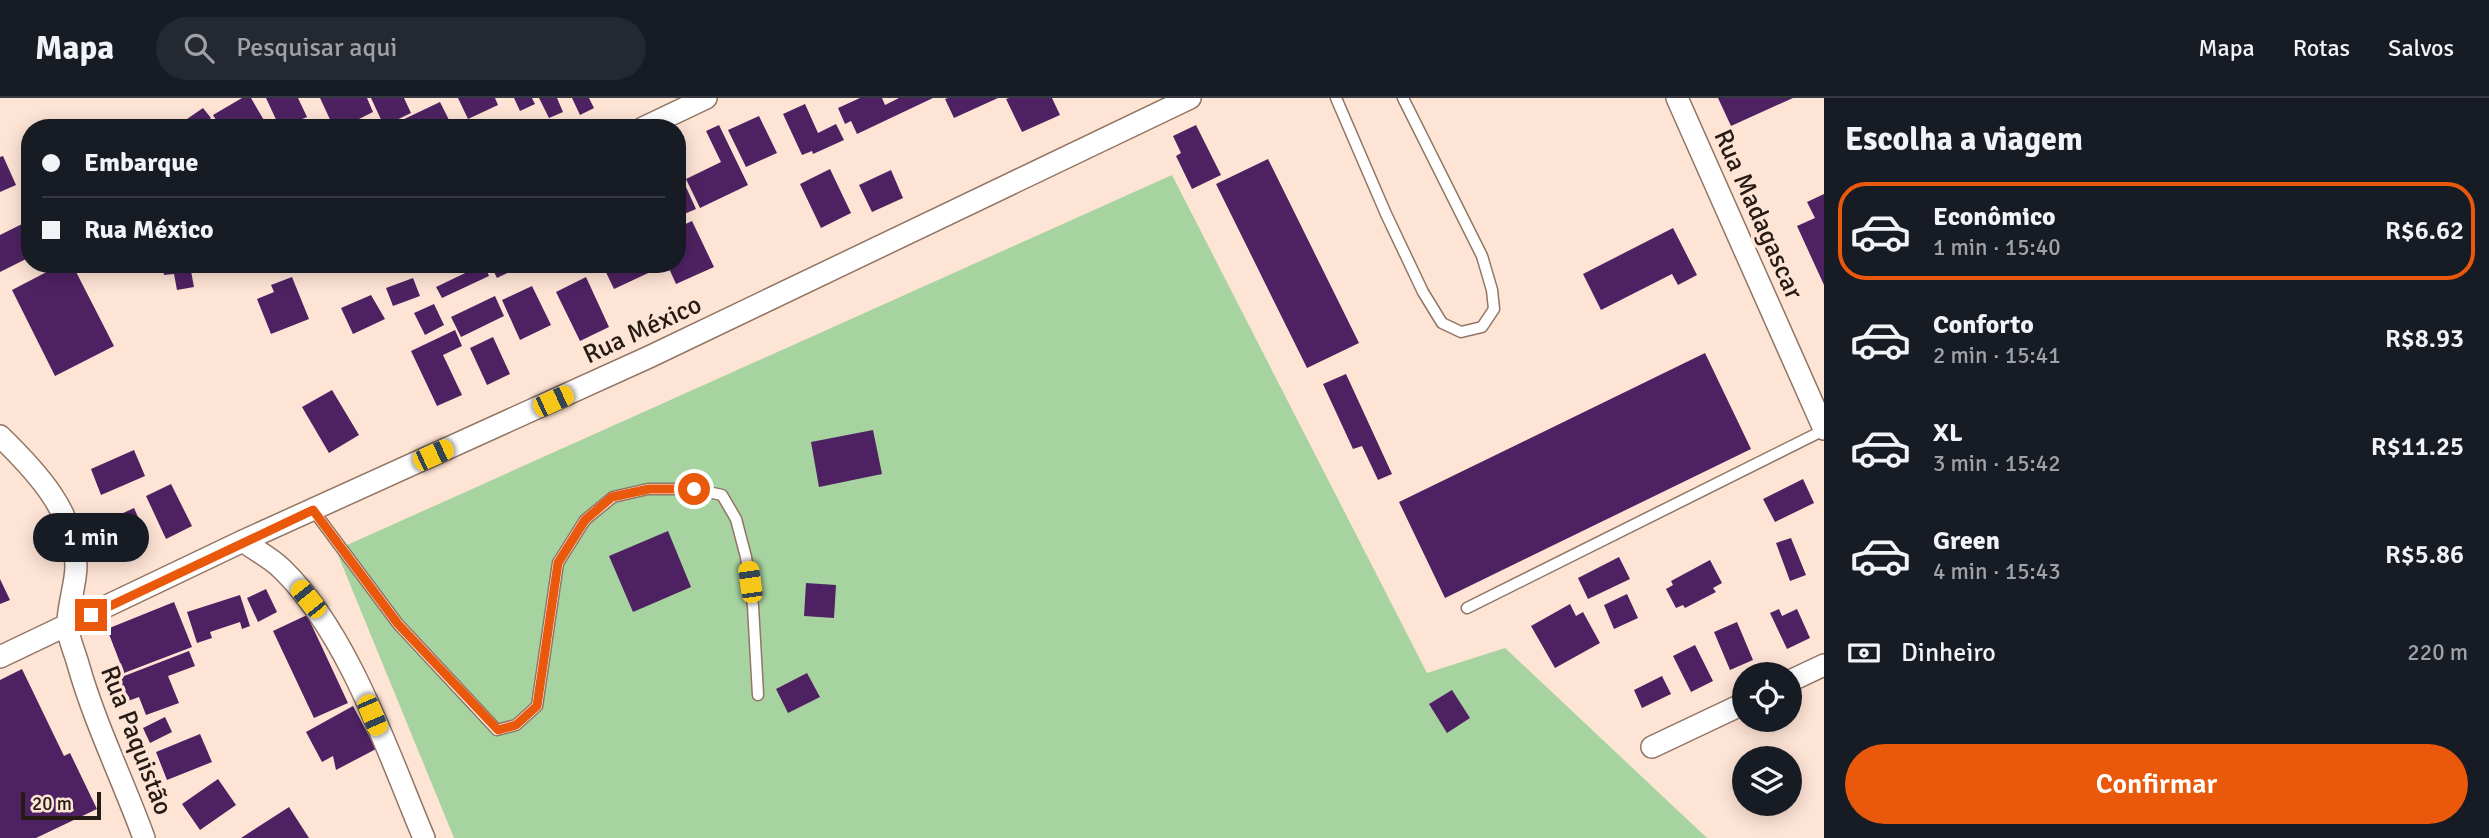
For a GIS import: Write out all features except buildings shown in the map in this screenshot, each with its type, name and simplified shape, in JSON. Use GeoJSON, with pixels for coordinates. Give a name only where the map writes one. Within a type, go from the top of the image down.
{"type":"FeatureCollection","features":[{"type":"Feature","properties":{"kind":"street"},"geometry":{"type":"LineString","coordinates":[[662,119],[706,98]]}},
{"type":"Feature","properties":{"kind":"street","name":"Rua México"},"geometry":{"type":"LineString","coordinates":[[0,657],[243,541],[649,357],[1190,98]]}},
{"type":"Feature","properties":{"kind":"street","name":"Rua Madagascar"},"geometry":{"type":"LineString","coordinates":[[1677,98],[1824,430]]}},
{"type":"Feature","properties":{"kind":"street","name":"Rua Paquistão"},"geometry":{"type":"LineString","coordinates":[[0,436],[51,492],[64,516],[73,542],[76,564],[75,587],[67,627],[90,705],[144,838]]}},
{"type":"Feature","properties":{"kind":"street"},"geometry":{"type":"LineString","coordinates":[[243,541],[280,567],[318,611],[361,690],[424,838]]}},
{"type":"Feature","properties":{"kind":"street"},"geometry":{"type":"LineString","coordinates":[[1802,675],[1824,665]]}},
{"type":"Feature","properties":{"kind":"street"},"geometry":{"type":"LineString","coordinates":[[1652,747],[1732,709]]}},
{"type":"Feature","properties":{"kind":"lane"},"geometry":{"type":"LineString","coordinates":[[1336,98],[1407,259],[1442,323],[1461,332],[1482,327],[1494,309],[1492,290],[1482,256],[1403,98]]}},
{"type":"Feature","properties":{"kind":"lane"},"geometry":{"type":"LineString","coordinates":[[1467,608],[1824,430]]}},
{"type":"Feature","properties":{"kind":"lane"},"geometry":{"type":"LineString","coordinates":[[313,510],[398,624],[498,730],[516,725],[537,706],[558,563],[585,520],[612,497],[649,489],[694,489],[722,495],[737,519],[747,557],[758,695]]}},
{"type":"Feature","properties":{"kind":"green space"},"geometry":{"type":"Polygon","coordinates":[[[1172,175],[1427,673],[1505,648],[1707,838],[454,838],[336,550],[1172,175]]]}},
{"type":"Feature","properties":{"kind":"route"},"geometry":{"type":"LineString","coordinates":[[91,615],[313,510],[398,624],[498,730],[516,725],[537,706],[558,563],[585,520],[612,497],[649,489],[694,489]]}}]}
